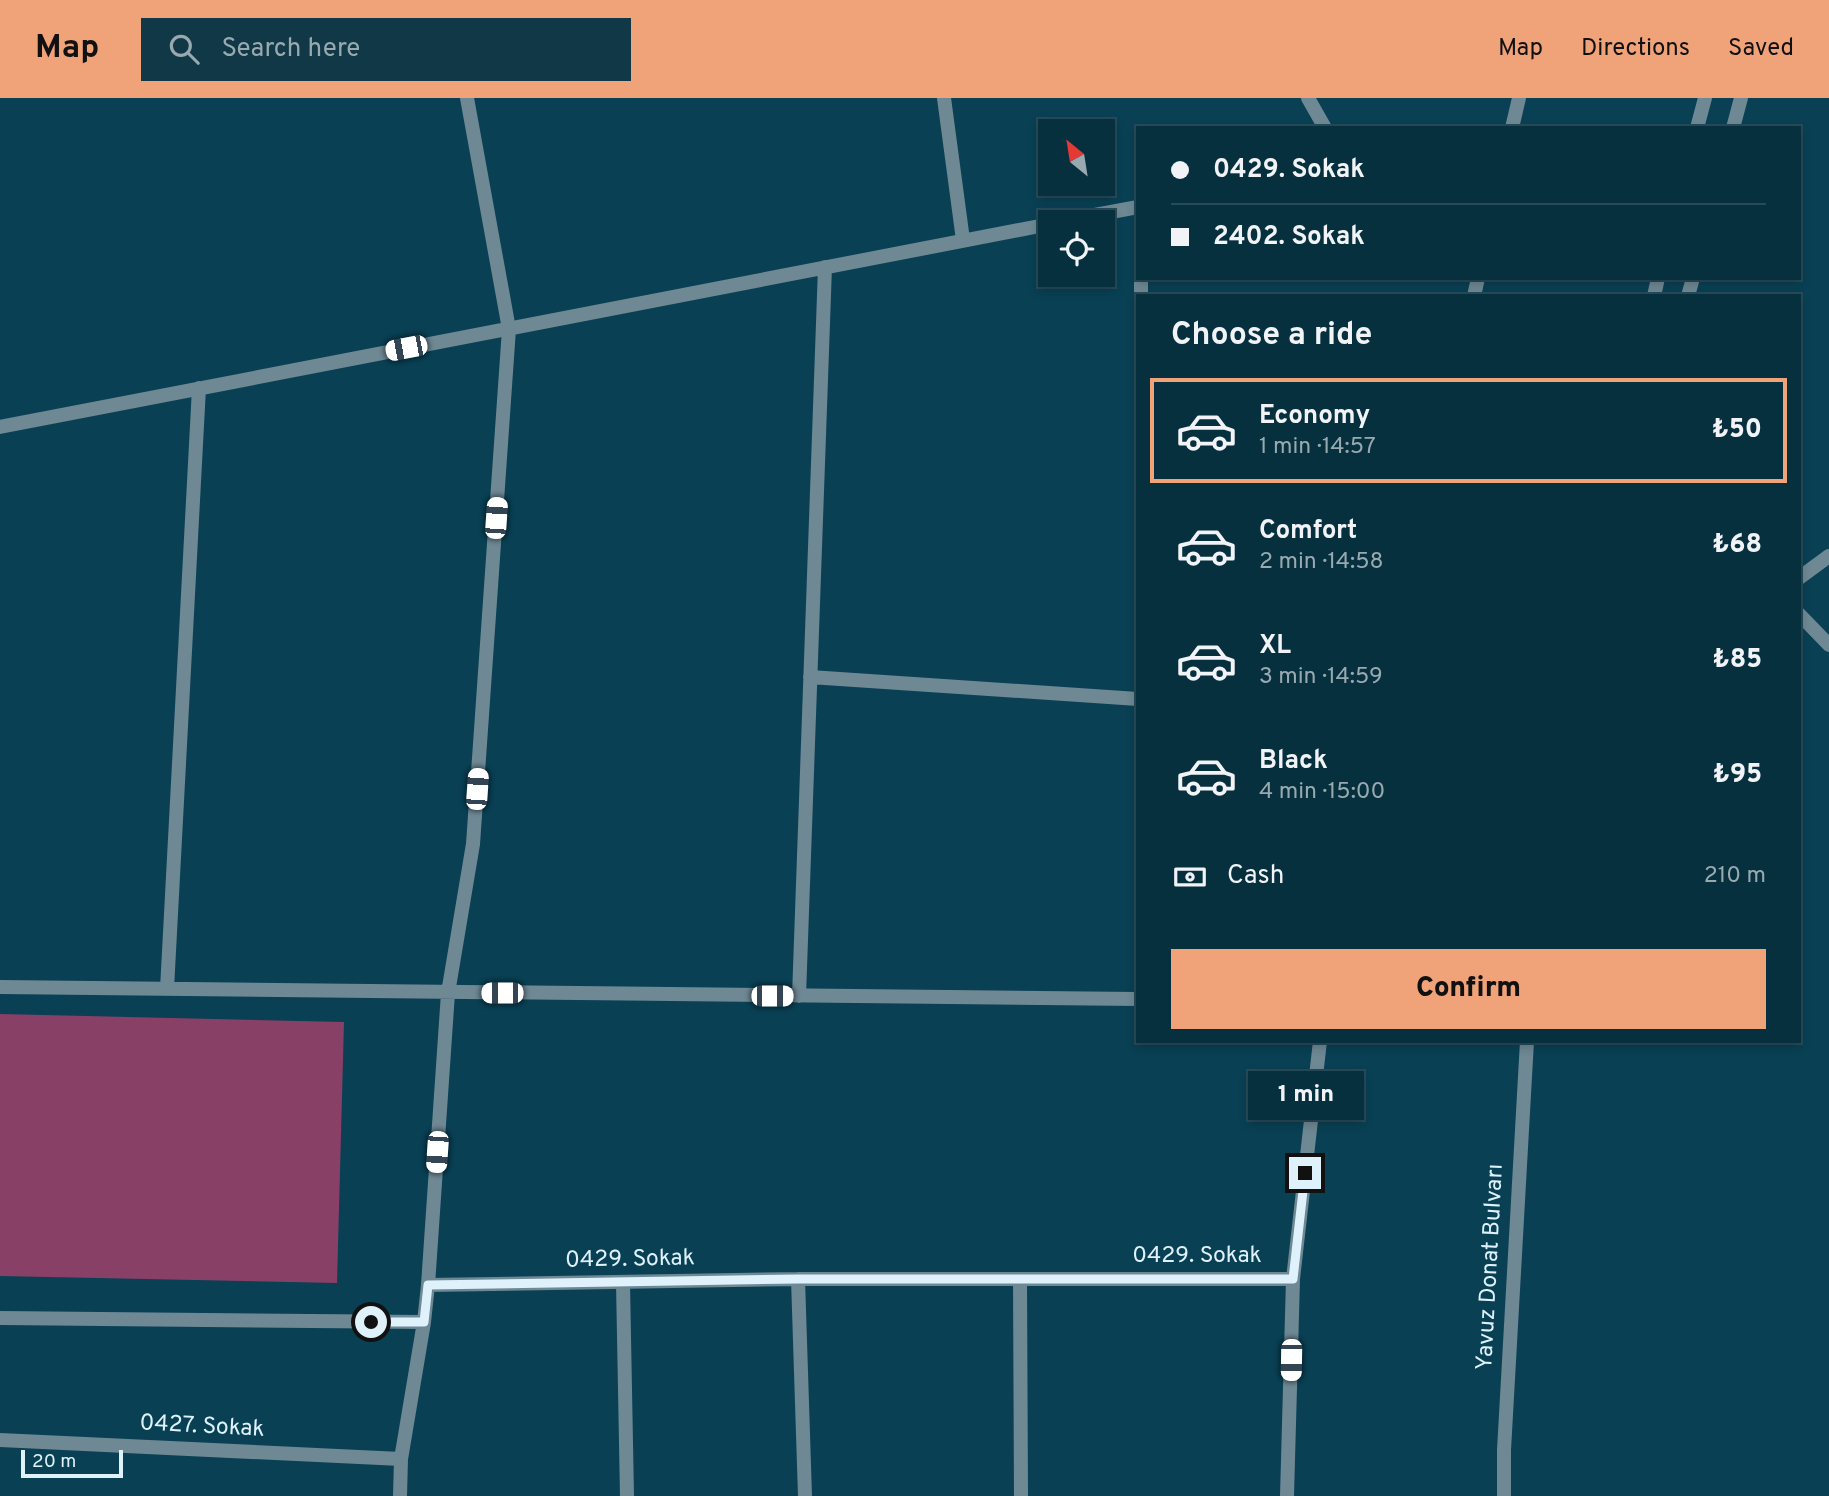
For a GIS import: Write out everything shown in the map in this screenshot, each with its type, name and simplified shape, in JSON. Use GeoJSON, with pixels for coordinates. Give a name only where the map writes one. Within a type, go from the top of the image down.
{"type":"FeatureCollection","features":[{"type":"Feature","properties":{"kind":"street"},"geometry":{"type":"LineString","coordinates":[[400,1496],[401,1459],[428,1285],[449,993],[473,844],[509,328],[467,98]]}},
{"type":"Feature","properties":{"kind":"street"},"geometry":{"type":"LineString","coordinates":[[944,98],[963,240]]}},
{"type":"Feature","properties":{"kind":"street"},"geometry":{"type":"LineString","coordinates":[[1308,98],[1324,126]]}},
{"type":"Feature","properties":{"kind":"street"},"geometry":{"type":"LineString","coordinates":[[1512,126],[1519,98]]}},
{"type":"Feature","properties":{"kind":"street"},"geometry":{"type":"LineString","coordinates":[[1698,126],[1705,98]]}},
{"type":"Feature","properties":{"kind":"street"},"geometry":{"type":"LineString","coordinates":[[1734,126],[1741,98]]}},
{"type":"Feature","properties":{"kind":"street"},"geometry":{"type":"LineString","coordinates":[[1115,211],[1136,207]]}},
{"type":"Feature","properties":{"kind":"street"},"geometry":{"type":"LineString","coordinates":[[0,427],[1038,225]]}},
{"type":"Feature","properties":{"kind":"street"},"geometry":{"type":"LineString","coordinates":[[799,996],[825,267]]}},
{"type":"Feature","properties":{"kind":"street"},"geometry":{"type":"LineString","coordinates":[[167,989],[199,388]]}},
{"type":"Feature","properties":{"kind":"street"},"geometry":{"type":"LineString","coordinates":[[1801,577],[1829,556]]}},
{"type":"Feature","properties":{"kind":"street"},"geometry":{"type":"LineString","coordinates":[[1801,616],[1829,645]]}},
{"type":"Feature","properties":{"kind":"street"},"geometry":{"type":"LineString","coordinates":[[810,677],[1136,699]]}},
{"type":"Feature","properties":{"kind":"street"},"geometry":{"type":"LineString","coordinates":[[0,987],[1136,999]]}},
{"type":"Feature","properties":{"kind":"street"},"geometry":{"type":"LineString","coordinates":[[1287,1496],[1293,1279],[1320,1043]]}},
{"type":"Feature","properties":{"kind":"street","name":"Yavuz Donat Bulvarı"},"geometry":{"type":"LineString","coordinates":[[1504,1496],[1504,1450],[1527,1043]]}},
{"type":"Feature","properties":{"kind":"street"},"geometry":{"type":"LineString","coordinates":[[798,1279],[805,1496]]}},
{"type":"Feature","properties":{"kind":"street","name":"0429. Sokak"},"geometry":{"type":"LineString","coordinates":[[428,1285],[798,1279],[1293,1279]]}},
{"type":"Feature","properties":{"kind":"street"},"geometry":{"type":"LineString","coordinates":[[1020,1279],[1021,1496]]}},
{"type":"Feature","properties":{"kind":"street"},"geometry":{"type":"LineString","coordinates":[[623,1283],[627,1496]]}},
{"type":"Feature","properties":{"kind":"street"},"geometry":{"type":"LineString","coordinates":[[0,1318],[424,1322]]}},
{"type":"Feature","properties":{"kind":"street","name":"0427. Sokak"},"geometry":{"type":"LineString","coordinates":[[0,1440],[401,1459]]}},
{"type":"Feature","properties":{"kind":"shaded area"},"geometry":{"type":"Polygon","coordinates":[[[0,1014],[344,1022],[337,1283],[0,1276],[0,1014]]]}},
{"type":"Feature","properties":{"kind":"route"},"geometry":{"type":"LineString","coordinates":[[371,1322],[424,1322],[428,1285],[798,1279],[1293,1279],[1305,1173]]}}]}
